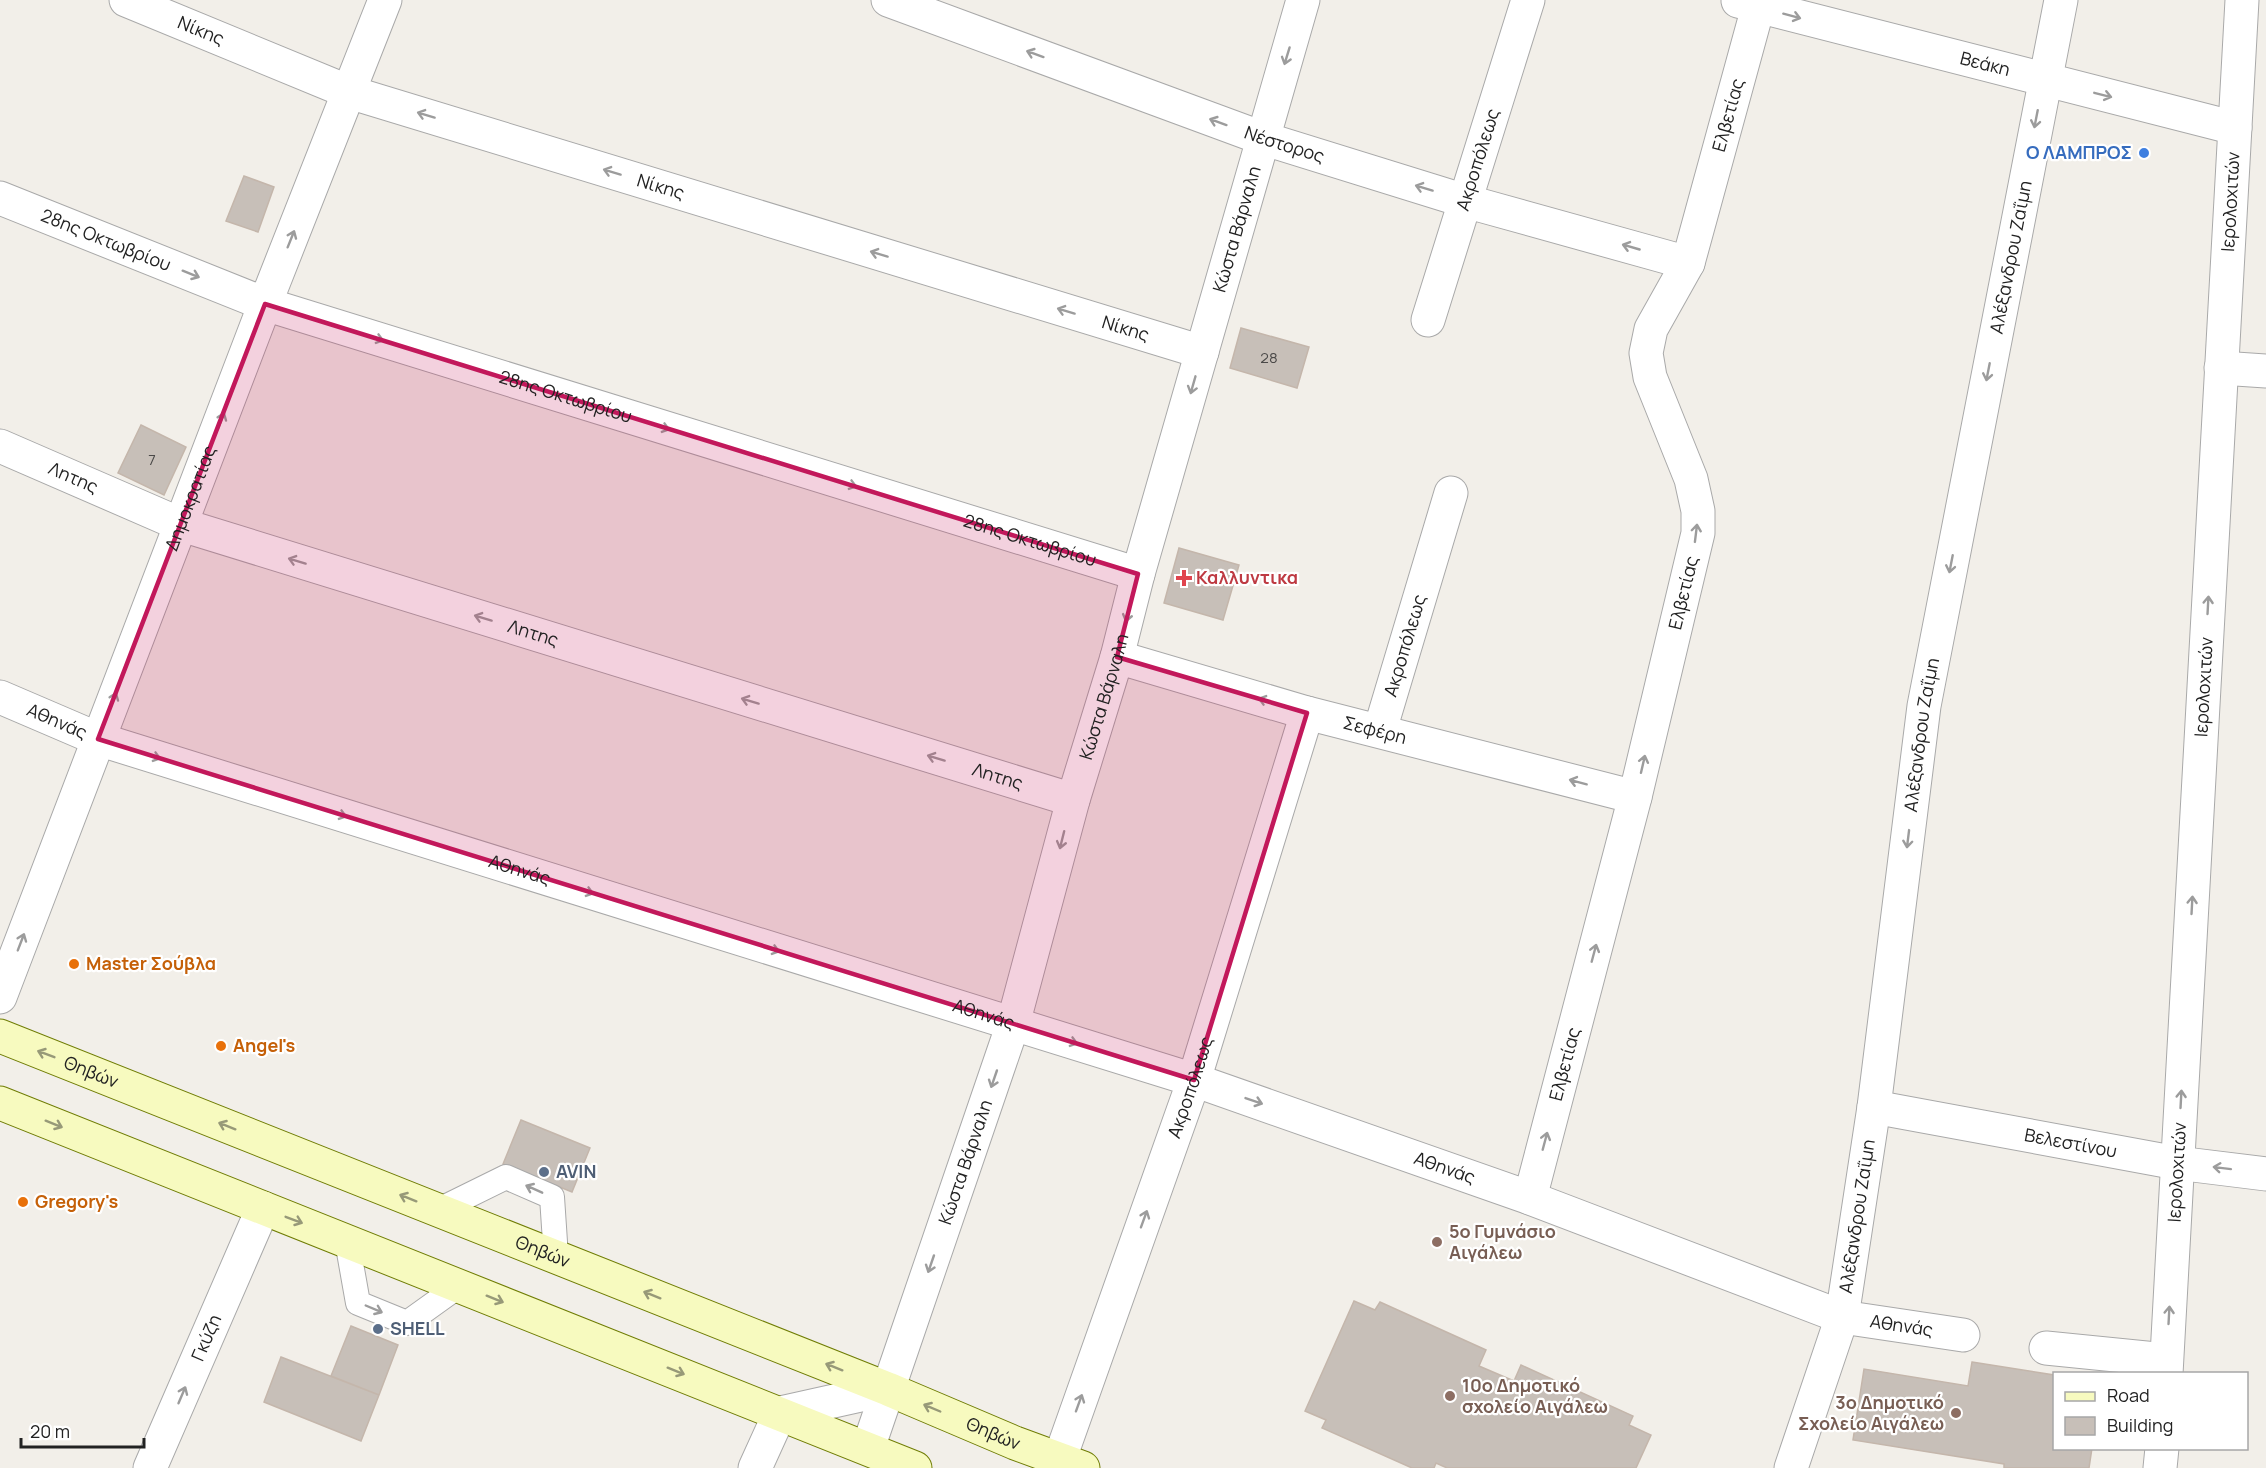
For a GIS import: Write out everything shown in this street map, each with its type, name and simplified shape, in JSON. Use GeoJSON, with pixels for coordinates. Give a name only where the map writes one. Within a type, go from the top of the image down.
{"type":"FeatureCollection","features":[{"type":"Feature","properties":{"kind":"main road","name":"Θηβών"},"geometry":{"type":"LineString","coordinates":[[0,1036],[888,1389],[1015,1443],[1072,1463]]}},
{"type":"Feature","properties":{"kind":"main road"},"geometry":{"type":"LineString","coordinates":[[0,1103],[915,1468]]}},
{"type":"Feature","properties":{"kind":"street","name":"Νίκης"},"geometry":{"type":"LineString","coordinates":[[126,0],[349,92],[1202,352]]}},
{"type":"Feature","properties":{"kind":"street","name":"Δημοκρατίας"},"geometry":{"type":"LineString","coordinates":[[0,997],[265,304],[385,0]]}},
{"type":"Feature","properties":{"kind":"street","name":"Νέστορος"},"geometry":{"type":"LineString","coordinates":[[888,0],[1262,138],[1465,201],[1688,263]]}},
{"type":"Feature","properties":{"kind":"street","name":"Κώστα Βάρναλη"},"geometry":{"type":"LineString","coordinates":[[868,1448],[1013,1024],[1072,800],[1117,657],[1138,574],[1303,0]]}},
{"type":"Feature","properties":{"kind":"street","name":"Ακροπόλεως"},"geometry":{"type":"LineString","coordinates":[[1428,320],[1528,0]]}},
{"type":"Feature","properties":{"kind":"street","name":"Αλέξανδρου Ζαΐμη"},"geometry":{"type":"LineString","coordinates":[[1791,1468],[1842,1317],[1875,1107],[1924,706],[2043,81],[2061,0]]}},
{"type":"Feature","properties":{"kind":"street","name":"Ιερολοχιτών"},"geometry":{"type":"LineString","coordinates":[[2166,1367],[2242,0]]}},
{"type":"Feature","properties":{"kind":"street","name":"Βεάκη"},"geometry":{"type":"LineString","coordinates":[[1751,2],[2043,81],[2235,128]]}},
{"type":"Feature","properties":{"kind":"street","name":"Ελβετίας"},"geometry":{"type":"LineString","coordinates":[[1530,1198],[1635,797],[1698,533],[1698,510],[1691,479],[1650,377],[1646,353],[1651,329],[1688,263],[1751,2]]}},
{"type":"Feature","properties":{"kind":"street","name":"28ης Οκτωβρίου"},"geometry":{"type":"LineString","coordinates":[[0,198],[265,304],[1138,574]]}},
{"type":"Feature","properties":{"kind":"street"},"geometry":{"type":"LineString","coordinates":[[2222,368],[2266,371]]}},
{"type":"Feature","properties":{"kind":"street","name":"Λητης"},"geometry":{"type":"LineString","coordinates":[[0,446],[182,525],[1072,800]]}},
{"type":"Feature","properties":{"kind":"street","name":"Ακροπόλεως"},"geometry":{"type":"LineString","coordinates":[[1380,730],[1451,493]]}},
{"type":"Feature","properties":{"kind":"street","name":"Σεφέρη"},"geometry":{"type":"LineString","coordinates":[[1117,657],[1307,713],[1635,797]]}},
{"type":"Feature","properties":{"kind":"street","name":"Αθηνάς"},"geometry":{"type":"LineString","coordinates":[[0,697],[98,739],[1194,1080],[1530,1198],[1842,1317],[1963,1335]]}},
{"type":"Feature","properties":{"kind":"street","name":"Ακροπόλεως"},"geometry":{"type":"LineString","coordinates":[[1072,1463],[1194,1080],[1307,713]]}},
{"type":"Feature","properties":{"kind":"street","name":"Βελεστίνου"},"geometry":{"type":"LineString","coordinates":[[1875,1107],[2177,1163],[2266,1174]]}},
{"type":"Feature","properties":{"kind":"street","name":"Γκύζη"},"geometry":{"type":"LineString","coordinates":[[150,1468],[263,1208]]}},
{"type":"Feature","properties":{"kind":"street"},"geometry":{"type":"LineString","coordinates":[[2046,1348],[2166,1367]]}},
{"type":"Feature","properties":{"kind":"street"},"geometry":{"type":"LineString","coordinates":[[755,1468],[780,1413],[888,1389]]}},
{"type":"Feature","properties":{"kind":"street"},"geometry":{"type":"LineString","coordinates":[[2160,1468],[2162,1450]]}},
{"type":"Feature","properties":{"kind":"lane"},"geometry":{"type":"LineString","coordinates":[[439,1210],[506,1177],[552,1197],[556,1257]]}},
{"type":"Feature","properties":{"kind":"lane"},"geometry":{"type":"LineString","coordinates":[[347,1241],[358,1303],[407,1323],[460,1285]]}},
{"type":"Feature","properties":{"kind":"highlighted area"},"geometry":{"type":"Polygon","coordinates":[[[265,304],[1138,574],[1117,657],[1307,713],[1194,1080],[98,739],[265,304]]]}},
{"type":"Feature","properties":{"kind":"building"},"geometry":{"type":"Polygon","coordinates":[[[244,176],[274,187],[258,232],[226,221],[244,176]]]}},
{"type":"Feature","properties":{"kind":"building"},"geometry":{"type":"Polygon","coordinates":[[[1241,328],[1309,347],[1297,388],[1230,368],[1241,328]]]}},
{"type":"Feature","properties":{"kind":"building"},"geometry":{"type":"Polygon","coordinates":[[[141,425],[186,447],[164,495],[118,473],[141,425]]]}},
{"type":"Feature","properties":{"kind":"building"},"geometry":{"type":"Polygon","coordinates":[[[1179,548],[1239,565],[1223,620],[1164,603],[1179,548]]]}},
{"type":"Feature","properties":{"kind":"building"},"geometry":{"type":"Polygon","coordinates":[[[521,1120],[590,1148],[572,1192],[503,1164],[521,1120]]]}},
{"type":"Feature","properties":{"kind":"building","name":"10ο Δημοτικό σχολείο Αιγάλεω"},"geometry":{"type":"Polygon","coordinates":[[[1354,1301],[1375,1310],[1380,1302],[1486,1350],[1479,1366],[1514,1381],[1521,1365],[1633,1416],[1629,1425],[1651,1435],[1636,1468],[1447,1468],[1436,1463],[1434,1468],[1412,1468],[1322,1428],[1326,1420],[1305,1411],[1354,1301]]]}},
{"type":"Feature","properties":{"kind":"building"},"geometry":{"type":"Polygon","coordinates":[[[351,1326],[398,1345],[379,1395],[331,1376],[351,1326]]]}},
{"type":"Feature","properties":{"kind":"building"},"geometry":{"type":"Polygon","coordinates":[[[281,1357],[379,1395],[361,1441],[264,1402],[281,1357]]]}},
{"type":"Feature","properties":{"kind":"building","name":"3ο Δημοτικό Σχολείο Αιγάλεω"},"geometry":{"type":"Polygon","coordinates":[[[1972,1362],[2053,1375],[2053,1450],[2092,1450],[2089,1468],[2004,1468],[2004,1464],[1853,1440],[1864,1369],[1968,1386],[1972,1362]]]}},
{"type":"Feature","properties":{"kind":"place","name":"Ο ΛΑΜΠΡΟΣ"},"geometry":{"type":"Point","coordinates":[2144,153]}},
{"type":"Feature","properties":{"kind":"place","name":"Καλλυντικα"},"geometry":{"type":"Point","coordinates":[1184,578]}},
{"type":"Feature","properties":{"kind":"place","name":"Master Σούβλα"},"geometry":{"type":"Point","coordinates":[74,964]}},
{"type":"Feature","properties":{"kind":"place","name":"Angel's"},"geometry":{"type":"Point","coordinates":[221,1046]}},
{"type":"Feature","properties":{"kind":"place","name":"AVIN"},"geometry":{"type":"Point","coordinates":[544,1172]}},
{"type":"Feature","properties":{"kind":"place","name":"Gregory's"},"geometry":{"type":"Point","coordinates":[23,1202]}},
{"type":"Feature","properties":{"kind":"place","name":"5ο Γυμνάσιο Αιγάλεω"},"geometry":{"type":"Point","coordinates":[1437,1242]}},
{"type":"Feature","properties":{"kind":"place","name":"SHELL"},"geometry":{"type":"Point","coordinates":[378,1329]}},
{"type":"Feature","properties":{"kind":"place","name":"10ο Δημοτικό σχολείο Αιγάλεω"},"geometry":{"type":"Point","coordinates":[1450,1396]}},
{"type":"Feature","properties":{"kind":"place","name":"3ο Δημοτικό Σχολείο Αιγάλεω"},"geometry":{"type":"Point","coordinates":[1956,1413]}}]}
